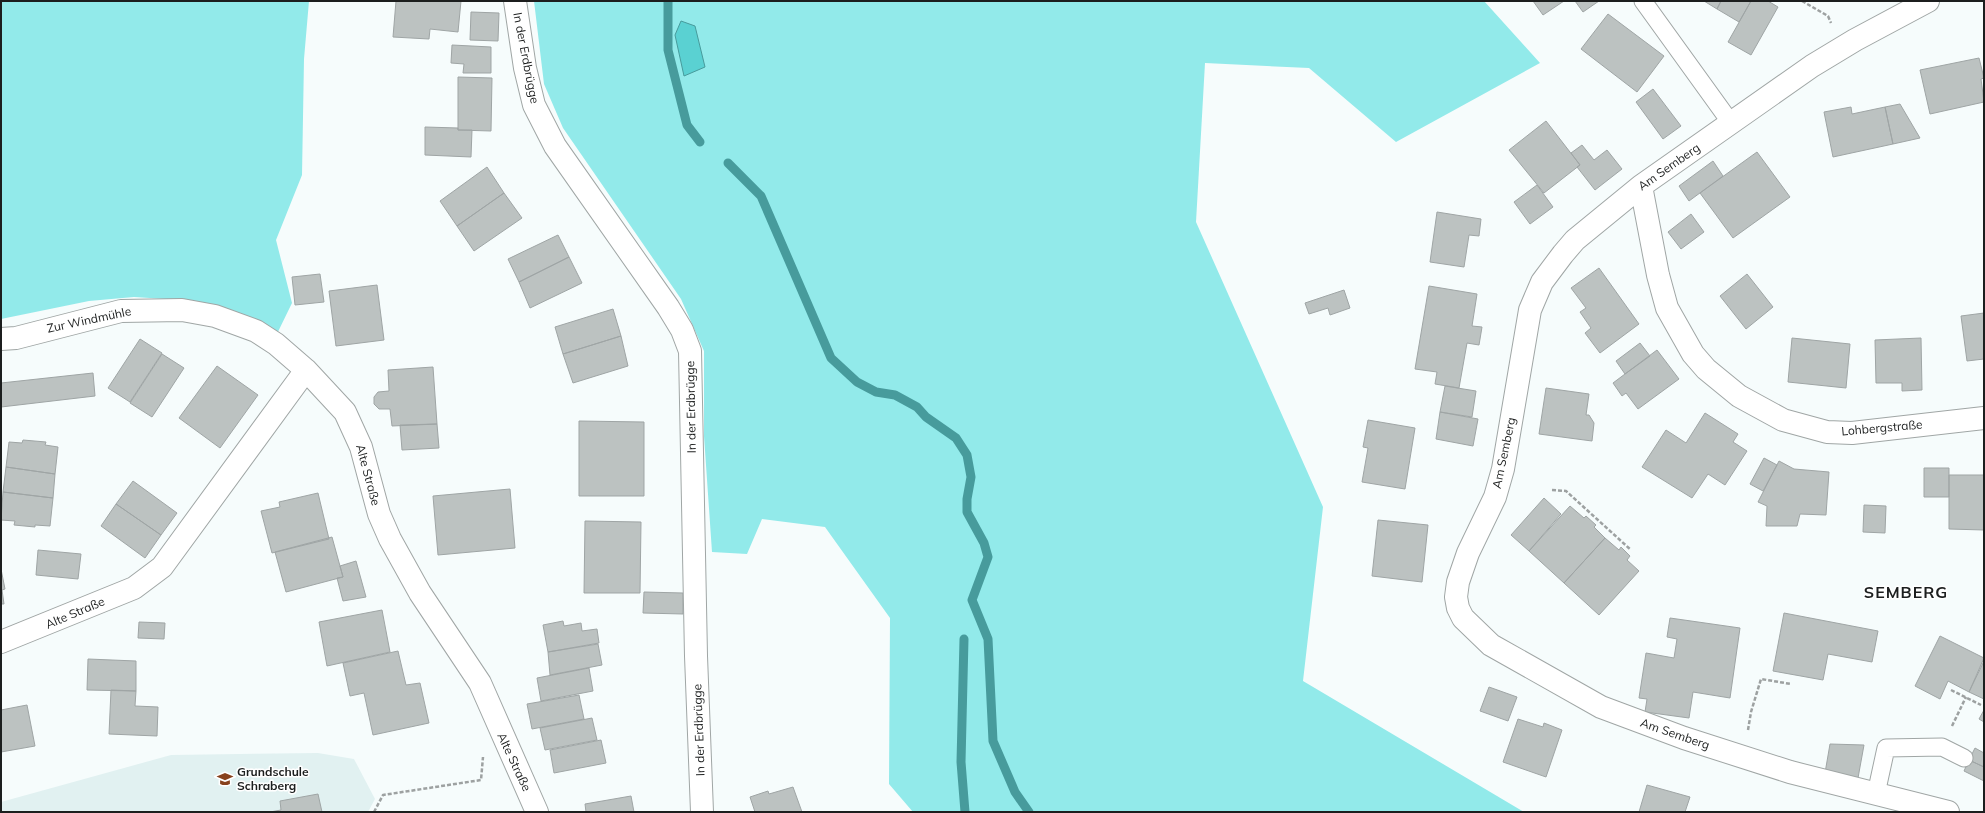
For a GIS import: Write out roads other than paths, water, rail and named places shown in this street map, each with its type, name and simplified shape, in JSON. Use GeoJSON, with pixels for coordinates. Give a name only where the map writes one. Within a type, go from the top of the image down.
{"type":"FeatureCollection","features":[{"type":"Feature","properties":{"kind":"street","name":"In der Erdbrügge"},"geometry":{"type":"LineString","coordinates":[[515,1],[526,68],[534,105],[555,146],[668,307],[682,330],[690,351],[696,648],[702,812]]}},
{"type":"Feature","properties":{"kind":"street","name":"Am Semberg"},"geometry":{"type":"LineString","coordinates":[[1928,1],[1845,45],[1812,66],[1641,186],[1575,240],[1542,282],[1530,310],[1499,499],[1468,553],[1458,582],[1456,597],[1458,608],[1463,618],[1491,645],[1601,707],[1684,738],[1790,772],[1948,812]]}},
{"type":"Feature","properties":{"kind":"street","name":"Lohbergstraße"},"geometry":{"type":"LineString","coordinates":[[1641,186],[1658,275],[1672,319],[1693,354],[1706,369],[1739,396],[1783,420],[1827,432],[1859,432],[1984,418]]}},
{"type":"Feature","properties":{"kind":"street","name":"Zur Windmühle"},"geometry":{"type":"LineString","coordinates":[[1,340],[16,338],[121,311],[182,310],[215,316],[256,332],[276,344],[306,370]]}},
{"type":"Feature","properties":{"kind":"street","name":"Alte Straße"},"geometry":{"type":"LineString","coordinates":[[1,642],[134,588],[162,567],[306,370],[345,412],[361,446],[379,514],[390,540],[420,593],[480,684],[538,812]]}},
{"type":"Feature","properties":{"kind":"lane"},"geometry":{"type":"LineString","coordinates":[[1643,1],[1731,123]]}},
{"type":"Feature","properties":{"kind":"lane"},"geometry":{"type":"LineString","coordinates":[[1876,794],[1886,748],[1942,747],[1964,758]]}},
{"type":"Feature","properties":{"kind":"waterway"},"geometry":{"type":"LineString","coordinates":[[668,1],[668,50],[687,125],[700,142]]}},
{"type":"Feature","properties":{"kind":"waterway"},"geometry":{"type":"LineString","coordinates":[[728,163],[761,196],[831,358],[857,382],[876,392],[895,395],[917,407],[926,417],[956,438],[967,455],[971,477],[967,499],[967,512],[984,543],[988,557],[972,600],[988,639],[993,741],[1015,792],[1029,812]]}},
{"type":"Feature","properties":{"kind":"waterway"},"geometry":{"type":"LineString","coordinates":[[964,639],[961,762],[965,812]]}},
{"type":"Feature","properties":{"kind":"place","name":"Grundschule Schraberg"},"geometry":{"type":"Point","coordinates":[225,779]}},
{"type":"Feature","properties":{"kind":"district","name":"SEMBERG"},"geometry":{"type":"Point","coordinates":[1906,592]}}]}
